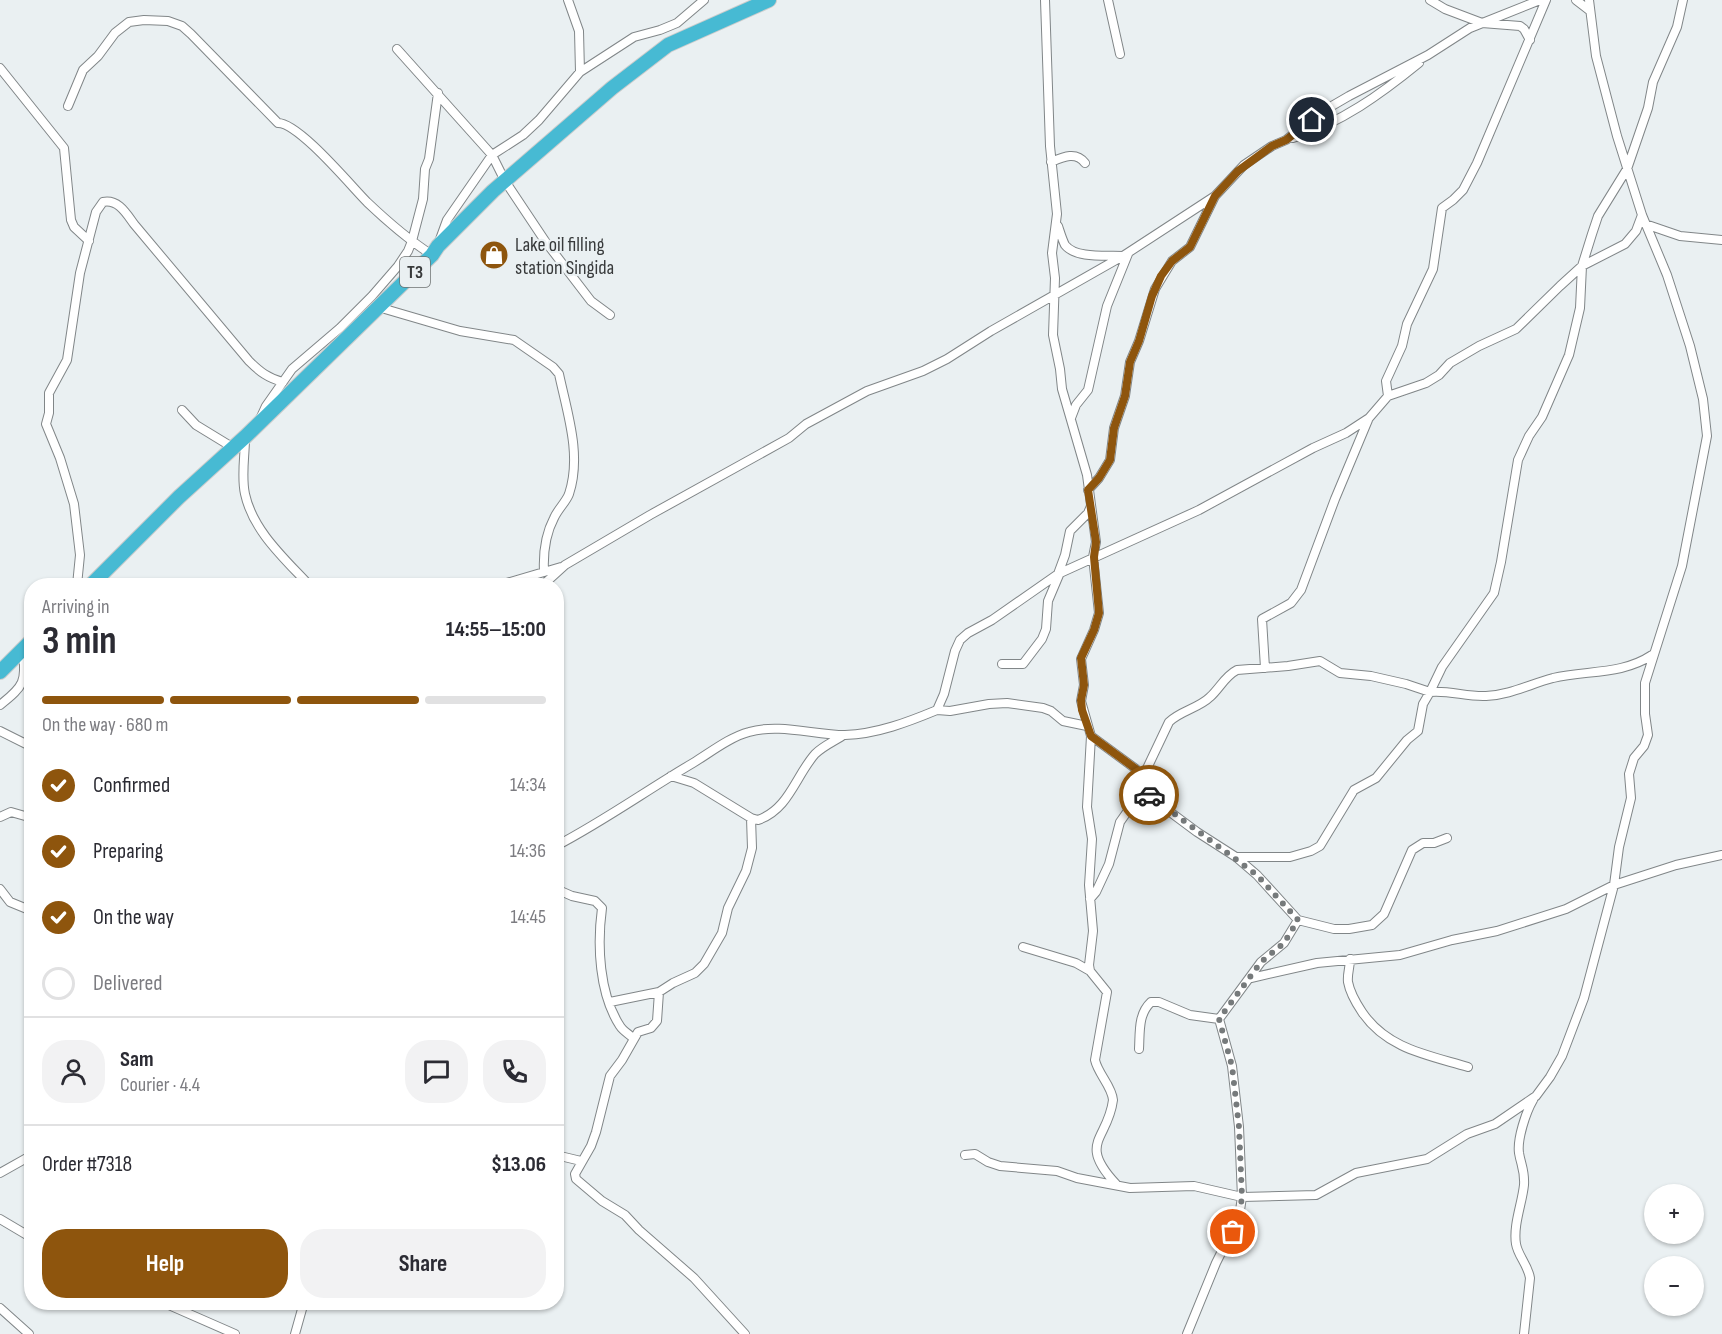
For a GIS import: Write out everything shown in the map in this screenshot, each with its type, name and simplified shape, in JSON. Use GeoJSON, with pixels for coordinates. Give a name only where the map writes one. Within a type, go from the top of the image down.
{"type":"FeatureCollection","features":[{"type":"Feature","properties":{"kind":"highway","name":"T3"},"geometry":{"type":"LineString","coordinates":[[98,578],[505,181],[612,88],[668,45],[769,0]]}},
{"type":"Feature","properties":{"kind":"highway"},"geometry":{"type":"LineString","coordinates":[[0,672],[24,646]]}},
{"type":"Feature","properties":{"kind":"street"},"geometry":{"type":"LineString","coordinates":[[568,0],[579,31],[580,72]]}},
{"type":"Feature","properties":{"kind":"street"},"geometry":{"type":"LineString","coordinates":[[68,106],[83,70],[98,56],[120,28],[129,22],[138,20],[174,22],[191,34],[278,123],[283,123],[300,134],[367,202],[412,241],[435,251],[447,220],[492,155],[523,135],[539,120],[580,72],[634,37],[677,23],[704,0]]}},
{"type":"Feature","properties":{"kind":"street"},"geometry":{"type":"LineString","coordinates":[[1045,0],[1051,162],[1057,222],[1064,242],[1070,250],[1079,254],[1125,255]]}},
{"type":"Feature","properties":{"kind":"street"},"geometry":{"type":"LineString","coordinates":[[1108,0],[1120,54]]}},
{"type":"Feature","properties":{"kind":"street"},"geometry":{"type":"LineString","coordinates":[[1430,0],[1444,9],[1482,23],[1520,26],[1530,40]]}},
{"type":"Feature","properties":{"kind":"street"},"geometry":{"type":"LineString","coordinates":[[551,578],[565,565],[789,438],[806,424],[867,392],[947,359],[991,331],[1125,255],[1215,196],[1244,165],[1272,146],[1328,123],[1380,95],[1428,55],[1454,37],[1540,0]]}},
{"type":"Feature","properties":{"kind":"street"},"geometry":{"type":"LineString","coordinates":[[1388,396],[1386,381],[1402,346],[1407,324],[1433,269],[1442,208],[1463,190],[1546,0]]}},
{"type":"Feature","properties":{"kind":"street"},"geometry":{"type":"LineString","coordinates":[[1576,0],[1589,10]]}},
{"type":"Feature","properties":{"kind":"street"},"geometry":{"type":"LineString","coordinates":[[1524,1334],[1530,1278],[1529,1270],[1516,1243],[1524,1184],[1524,1171],[1519,1151],[1524,1120],[1536,1096],[1562,1056],[1577,1019],[1614,885],[1619,847],[1631,798],[1629,774],[1634,758],[1644,746],[1648,735],[1645,683],[1682,566],[1703,463],[1707,424],[1689,346],[1667,275],[1645,224],[1627,169],[1596,56],[1589,0]]}},
{"type":"Feature","properties":{"kind":"street"},"geometry":{"type":"LineString","coordinates":[[1236,857],[1290,857],[1320,846],[1354,790],[1376,778],[1407,740],[1418,731],[1423,704],[1442,667],[1494,593],[1518,460],[1529,436],[1542,417],[1569,355],[1580,308],[1582,266],[1598,216],[1627,169],[1648,108],[1653,82],[1677,27],[1683,0]]}},
{"type":"Feature","properties":{"kind":"street"},"geometry":{"type":"LineString","coordinates":[[397,49],[492,155],[505,181],[545,241],[591,301],[610,315]]}},
{"type":"Feature","properties":{"kind":"street"},"geometry":{"type":"LineString","coordinates":[[1286,140],[1341,100],[1428,55]]}},
{"type":"Feature","properties":{"kind":"street"},"geometry":{"type":"LineString","coordinates":[[0,68],[64,148],[71,220],[89,241]]}},
{"type":"Feature","properties":{"kind":"street"},"geometry":{"type":"LineString","coordinates":[[260,422],[266,406],[292,369],[340,328],[372,296],[398,266],[412,241],[423,199],[425,169],[429,159],[438,93]]}},
{"type":"Feature","properties":{"kind":"street"},"geometry":{"type":"LineString","coordinates":[[1051,162],[1074,156],[1085,163]]}},
{"type":"Feature","properties":{"kind":"street"},"geometry":{"type":"LineString","coordinates":[[1088,490],[1110,460],[1114,428],[1125,396],[1130,362],[1155,289],[1172,261],[1190,247],[1215,196]]}},
{"type":"Feature","properties":{"kind":"street"},"geometry":{"type":"LineString","coordinates":[[78,578],[80,555],[74,504],[60,458],[46,424],[49,413],[49,393],[68,360],[80,273],[96,212],[103,202],[112,201],[123,209],[255,366],[271,378],[283,382]]}},
{"type":"Feature","properties":{"kind":"street"},"geometry":{"type":"LineString","coordinates":[[937,710],[960,640],[1058,574],[1216,501],[1313,448],[1346,433],[1369,418],[1388,396],[1426,383],[1439,375],[1450,363],[1479,346],[1516,329],[1582,266],[1625,244],[1636,231],[1642,215]]}},
{"type":"Feature","properties":{"kind":"street"},"geometry":{"type":"LineString","coordinates":[[1057,222],[1052,254],[1055,294],[1053,334],[1062,389],[1085,464],[1095,536],[1094,557],[1099,613],[1081,658],[1084,685],[1081,700],[1091,736],[1087,798],[1093,850],[1089,885],[1093,931],[1090,971]]}},
{"type":"Feature","properties":{"kind":"street"},"geometry":{"type":"LineString","coordinates":[[1645,224],[1680,236],[1722,240]]}},
{"type":"Feature","properties":{"kind":"street"},"geometry":{"type":"LineString","coordinates":[[1071,418],[1076,405],[1088,390],[1107,306],[1125,255]]}},
{"type":"Feature","properties":{"kind":"street"},"geometry":{"type":"LineString","coordinates":[[378,306],[459,331],[514,340],[553,367],[559,374],[570,422],[573,467],[569,493],[554,517],[546,536],[543,551],[544,572]]}},
{"type":"Feature","properties":{"kind":"street"},"geometry":{"type":"LineString","coordinates":[[182,410],[196,425],[232,447]]}},
{"type":"Feature","properties":{"kind":"street"},"geometry":{"type":"LineString","coordinates":[[1266,668],[1262,619],[1291,603],[1301,590],[1335,499],[1369,418]]}},
{"type":"Feature","properties":{"kind":"street"},"geometry":{"type":"LineString","coordinates":[[244,437],[245,496],[273,547],[302,578]]}},
{"type":"Feature","properties":{"kind":"street"},"geometry":{"type":"LineString","coordinates":[[1002,664],[1023,664],[1042,639],[1046,629],[1050,595],[1071,531],[1088,513],[1091,506]]}},
{"type":"Feature","properties":{"kind":"street"},"geometry":{"type":"LineString","coordinates":[[1095,536],[1112,550]]}},
{"type":"Feature","properties":{"kind":"street"},"geometry":{"type":"LineString","coordinates":[[524,578],[565,565]]}},
{"type":"Feature","properties":{"kind":"street"},"geometry":{"type":"LineString","coordinates":[[1090,899],[1096,892],[1109,864],[1119,822],[1141,792],[1142,783],[1164,731],[1175,717],[1209,698],[1231,673],[1251,667],[1266,668],[1320,661],[1340,673],[1371,676],[1430,692],[1481,696],[1506,693],[1551,679],[1629,666],[1652,655]]}},
{"type":"Feature","properties":{"kind":"street"},"geometry":{"type":"LineString","coordinates":[[0,705],[21,687],[24,677]]}},
{"type":"Feature","properties":{"kind":"street"},"geometry":{"type":"LineString","coordinates":[[564,842],[748,732],[781,730],[843,735],[895,726],[937,710],[950,711],[1007,703],[1043,708],[1051,711],[1063,721],[1087,726]]}},
{"type":"Feature","properties":{"kind":"street"},"geometry":{"type":"LineString","coordinates":[[0,731],[24,743]]}},
{"type":"Feature","properties":{"kind":"street"},"geometry":{"type":"LineString","coordinates":[[671,776],[694,783],[755,820],[780,806],[793,788],[798,776],[818,751],[843,735]]}},
{"type":"Feature","properties":{"kind":"street"},"geometry":{"type":"LineString","coordinates":[[1091,736],[1134,767],[1149,795],[1158,803],[1236,857],[1257,875],[1298,920],[1334,929],[1372,925],[1384,914],[1412,849],[1423,843],[1434,843],[1447,838]]}},
{"type":"Feature","properties":{"kind":"street"},"geometry":{"type":"LineString","coordinates":[[0,818],[11,812],[24,816]]}},
{"type":"Feature","properties":{"kind":"street"},"geometry":{"type":"LineString","coordinates":[[609,1002],[658,992],[673,982],[695,973],[704,963],[722,933],[735,891],[746,871],[752,848],[751,818]]}},
{"type":"Feature","properties":{"kind":"street"},"geometry":{"type":"LineString","coordinates":[[1251,978],[1310,964],[1400,955],[1452,940],[1497,932],[1566,909],[1614,885],[1676,865],[1722,855]]}},
{"type":"Feature","properties":{"kind":"street"},"geometry":{"type":"LineString","coordinates":[[0,889],[10,902],[24,908]]}},
{"type":"Feature","properties":{"kind":"street"},"geometry":{"type":"LineString","coordinates":[[564,893],[596,901],[602,908],[599,925],[600,958],[609,1002],[621,1027],[633,1038]]}},
{"type":"Feature","properties":{"kind":"street"},"geometry":{"type":"LineString","coordinates":[[1219,1019],[1261,962],[1284,943],[1298,920]]}},
{"type":"Feature","properties":{"kind":"street"},"geometry":{"type":"LineString","coordinates":[[1023,946],[1083,966],[1107,992],[1095,1060],[1097,1069],[1113,1096],[1112,1105],[1096,1142],[1105,1172],[1116,1184]]}},
{"type":"Feature","properties":{"kind":"street"},"geometry":{"type":"LineString","coordinates":[[1350,959],[1347,977],[1353,997],[1367,1019],[1383,1036],[1401,1046],[1468,1067]]}},
{"type":"Feature","properties":{"kind":"street"},"geometry":{"type":"LineString","coordinates":[[658,992],[657,1021],[651,1028],[638,1032],[610,1076],[596,1132],[591,1146],[580,1161],[575,1174],[576,1179],[602,1201],[625,1215],[694,1278],[745,1334]]}},
{"type":"Feature","properties":{"kind":"street"},"geometry":{"type":"LineString","coordinates":[[1139,1049],[1141,1020],[1145,1009],[1151,1002],[1159,1002],[1190,1015],[1219,1019]]}},
{"type":"Feature","properties":{"kind":"street"},"geometry":{"type":"LineString","coordinates":[[1187,1334],[1216,1263],[1239,1217],[1242,1197],[1239,1127],[1232,1066],[1219,1019]]}},
{"type":"Feature","properties":{"kind":"street"},"geometry":{"type":"LineString","coordinates":[[965,1155],[975,1154],[1000,1166],[1057,1171],[1077,1178],[1138,1189],[1194,1186],[1242,1197],[1316,1195],[1356,1173],[1427,1159],[1467,1134],[1495,1124],[1536,1096]]}},
{"type":"Feature","properties":{"kind":"street"},"geometry":{"type":"LineString","coordinates":[[564,1157],[580,1161]]}},
{"type":"Feature","properties":{"kind":"street"},"geometry":{"type":"LineString","coordinates":[[0,1173],[24,1160]]}},
{"type":"Feature","properties":{"kind":"street"},"geometry":{"type":"LineString","coordinates":[[0,1219],[24,1233]]}},
{"type":"Feature","properties":{"kind":"street"},"geometry":{"type":"LineString","coordinates":[[0,1308],[29,1334]]}},
{"type":"Feature","properties":{"kind":"street"},"geometry":{"type":"LineString","coordinates":[[180,1310],[236,1334]]}},
{"type":"Feature","properties":{"kind":"street"},"geometry":{"type":"LineString","coordinates":[[295,1334],[302,1310]]}},
{"type":"Feature","properties":{"kind":"way so far"},"geometry":{"type":"LineString","coordinates":[[1149,795],[1197,832],[1236,857],[1257,875],[1298,920],[1284,943],[1261,962],[1219,1019],[1224,1029],[1232,1066],[1239,1127],[1242,1197],[1239,1217],[1233,1232]]}},
{"type":"Feature","properties":{"kind":"place","name":"Lake oil filling station Singida"},"geometry":{"type":"Point","coordinates":[494,255]}},
{"type":"Feature","properties":{"kind":"route"},"geometry":{"type":"LineString","coordinates":[[1149,795],[1136,769],[1091,736],[1082,710],[1084,685],[1081,658],[1099,613],[1094,557],[1096,542],[1088,490],[1110,460],[1111,442],[1125,396],[1130,362],[1161,276],[1172,261],[1193,243],[1215,196],[1238,171],[1312,120]]}}]}
